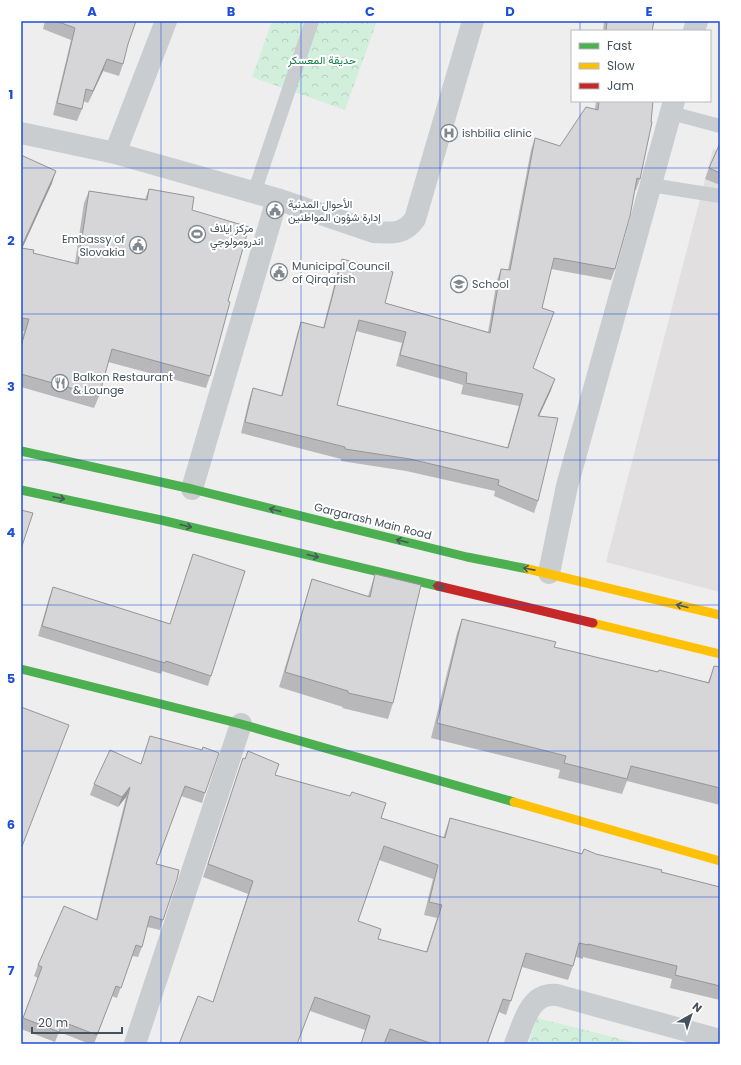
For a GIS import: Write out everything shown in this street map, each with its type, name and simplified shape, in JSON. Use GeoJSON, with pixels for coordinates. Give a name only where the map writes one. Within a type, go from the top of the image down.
{"type":"FeatureCollection","features":[{"type":"Feature","properties":{"kind":"main road","name":"Gargarash Main Road"},"geometry":{"type":"LineString","coordinates":[[21,451],[192,489],[467,556],[549,573],[720,615]]}},
{"type":"Feature","properties":{"kind":"main road"},"geometry":{"type":"LineString","coordinates":[[21,490],[161,520],[720,654]]}},
{"type":"Feature","properties":{"kind":"main road"},"geometry":{"type":"LineString","coordinates":[[21,669],[241,724],[720,861]]}},
{"type":"Feature","properties":{"kind":"street"},"geometry":{"type":"LineString","coordinates":[[115,153],[166,21]]}},
{"type":"Feature","properties":{"kind":"street"},"geometry":{"type":"LineString","coordinates":[[21,133],[115,153],[277,199],[374,232],[390,233],[402,231],[410,226],[414,219],[473,21]]}},
{"type":"Feature","properties":{"kind":"street"},"geometry":{"type":"LineString","coordinates":[[549,573],[567,486],[673,107]]}},
{"type":"Feature","properties":{"kind":"street"},"geometry":{"type":"LineString","coordinates":[[192,489],[277,199]]}},
{"type":"Feature","properties":{"kind":"street"},"geometry":{"type":"LineString","coordinates":[[135,1044],[241,724]]}},
{"type":"Feature","properties":{"kind":"street"},"geometry":{"type":"LineString","coordinates":[[515,1044],[531,1006],[536,1000],[549,994],[720,1040]]}},
{"type":"Feature","properties":{"kind":"lane"},"geometry":{"type":"LineString","coordinates":[[254,192],[312,21]]}},
{"type":"Feature","properties":{"kind":"lane"},"geometry":{"type":"LineString","coordinates":[[673,107],[720,126]]}},
{"type":"Feature","properties":{"kind":"lane"},"geometry":{"type":"LineString","coordinates":[[651,185],[720,196]]}},
{"type":"Feature","properties":{"kind":"shaded area"},"geometry":{"type":"Polygon","coordinates":[[[713,149],[720,151],[720,592],[606,562],[713,149]]]}},
{"type":"Feature","properties":{"kind":"green space","name":"حديقة المعسكر"},"geometry":{"type":"Polygon","coordinates":[[[272,21],[377,21],[345,110],[252,77],[272,21]]]}},
{"type":"Feature","properties":{"kind":"green space"},"geometry":{"type":"Polygon","coordinates":[[[537,1018],[641,1044],[528,1044],[537,1018]]]}},
{"type":"Feature","properties":{"kind":"building"},"geometry":{"type":"Polygon","coordinates":[[[56,21],[136,21],[123,64],[107,59],[93,91],[86,89],[82,109],[57,103],[75,28],[56,21]]]}},
{"type":"Feature","properties":{"kind":"building"},"geometry":{"type":"Polygon","coordinates":[[[607,21],[654,21],[652,30],[606,30],[607,21]]]}},
{"type":"Feature","properties":{"kind":"building"},"geometry":{"type":"Polygon","coordinates":[[[599,102],[653,102],[652,122],[640,179],[637,178],[630,216],[615,269],[554,258],[542,308],[554,312],[533,368],[555,379],[538,416],[558,418],[538,501],[498,485],[499,480],[410,459],[345,449],[345,447],[245,422],[253,388],[282,396],[301,322],[324,328],[342,259],[393,272],[385,303],[490,333],[501,269],[510,270],[535,138],[560,146],[586,107],[598,110],[599,102]],[[359,320],[337,405],[508,448],[523,394],[466,383],[467,373],[400,355],[406,332],[359,320]]]}},
{"type":"Feature","properties":{"kind":"building"},"geometry":{"type":"Polygon","coordinates":[[[720,143],[720,173],[709,168],[720,143]]]}},
{"type":"Feature","properties":{"kind":"building"},"geometry":{"type":"Polygon","coordinates":[[[21,155],[56,171],[21,248],[21,155]]]}},
{"type":"Feature","properties":{"kind":"building"},"geometry":{"type":"Polygon","coordinates":[[[149,189],[194,197],[192,210],[249,227],[228,301],[230,302],[210,376],[112,349],[99,396],[21,374],[21,346],[29,319],[21,318],[21,248],[34,250],[33,253],[78,264],[89,191],[147,200],[149,189]]]}},
{"type":"Feature","properties":{"kind":"building"},"geometry":{"type":"Polygon","coordinates":[[[21,510],[33,513],[21,549],[21,510]]]}},
{"type":"Feature","properties":{"kind":"building"},"geometry":{"type":"Polygon","coordinates":[[[193,554],[245,571],[211,676],[166,661],[165,663],[42,626],[53,587],[170,624],[193,554]]]}},
{"type":"Feature","properties":{"kind":"building"},"geometry":{"type":"Polygon","coordinates":[[[375,574],[421,585],[393,703],[348,693],[348,691],[285,672],[312,579],[370,597],[375,574]]]}},
{"type":"Feature","properties":{"kind":"building"},"geometry":{"type":"Polygon","coordinates":[[[462,619],[556,642],[554,647],[658,672],[659,670],[709,683],[714,666],[720,667],[720,788],[631,766],[627,779],[564,763],[566,756],[437,723],[462,619]]]}},
{"type":"Feature","properties":{"kind":"building"},"geometry":{"type":"Polygon","coordinates":[[[21,707],[69,725],[21,849],[21,707]]]}},
{"type":"Feature","properties":{"kind":"building"},"geometry":{"type":"Polygon","coordinates":[[[150,736],[202,750],[203,747],[219,753],[205,793],[185,786],[156,864],[179,870],[163,920],[150,916],[142,947],[136,945],[121,988],[116,986],[97,1035],[63,1022],[59,1032],[23,1018],[42,967],[38,965],[64,906],[97,920],[130,787],[122,797],[94,784],[110,750],[141,764],[150,736]]]}},
{"type":"Feature","properties":{"kind":"building"},"geometry":{"type":"Polygon","coordinates":[[[248,751],[279,764],[275,775],[350,796],[352,792],[386,803],[381,818],[445,838],[450,818],[582,854],[584,849],[596,854],[662,870],[661,872],[720,887],[720,986],[675,975],[677,966],[579,943],[573,966],[526,953],[511,1001],[503,999],[487,1044],[433,1044],[390,1029],[384,1044],[361,1044],[370,1016],[315,997],[297,1044],[179,1044],[198,996],[213,1002],[253,881],[208,864],[243,758],[245,759],[248,751]],[[384,846],[358,921],[381,929],[378,939],[427,952],[442,905],[429,902],[438,865],[384,846]]]}},
{"type":"Feature","properties":{"kind":"traffic: fast"},"geometry":{"type":"LineString","coordinates":[[21,451],[192,489],[467,557],[528,569]]}},
{"type":"Feature","properties":{"kind":"traffic: fast"},"geometry":{"type":"LineString","coordinates":[[21,490],[161,520],[438,586]]}},
{"type":"Feature","properties":{"kind":"traffic: fast"},"geometry":{"type":"LineString","coordinates":[[21,669],[241,724],[514,802]]}},
{"type":"Feature","properties":{"kind":"traffic: slow"},"geometry":{"type":"LineString","coordinates":[[528,569],[720,615]]}},
{"type":"Feature","properties":{"kind":"traffic: slow"},"geometry":{"type":"LineString","coordinates":[[593,623],[720,654]]}},
{"type":"Feature","properties":{"kind":"traffic: slow"},"geometry":{"type":"LineString","coordinates":[[514,802],[720,861]]}},
{"type":"Feature","properties":{"kind":"traffic: jam"},"geometry":{"type":"LineString","coordinates":[[438,586],[593,623]]}},
{"type":"Feature","properties":{"kind":"place","name":"ishbilia clinic"},"geometry":{"type":"Point","coordinates":[449,133]}},
{"type":"Feature","properties":{"kind":"place","name":"الأحوال المدنية إدارة شؤون المواطنين"},"geometry":{"type":"Point","coordinates":[275,210]}},
{"type":"Feature","properties":{"kind":"place","name":"مركز ايلاف اندرومولوجي"},"geometry":{"type":"Point","coordinates":[197,234]}},
{"type":"Feature","properties":{"kind":"place","name":"Embassy of Slovakia"},"geometry":{"type":"Point","coordinates":[138,245]}},
{"type":"Feature","properties":{"kind":"place","name":"Municipal Council of Qirqarish"},"geometry":{"type":"Point","coordinates":[279,272]}},
{"type":"Feature","properties":{"kind":"place","name":"School"},"geometry":{"type":"Point","coordinates":[459,284]}},
{"type":"Feature","properties":{"kind":"place","name":"Balkon Restaurant & Lounge"},"geometry":{"type":"Point","coordinates":[60,383]}}]}
